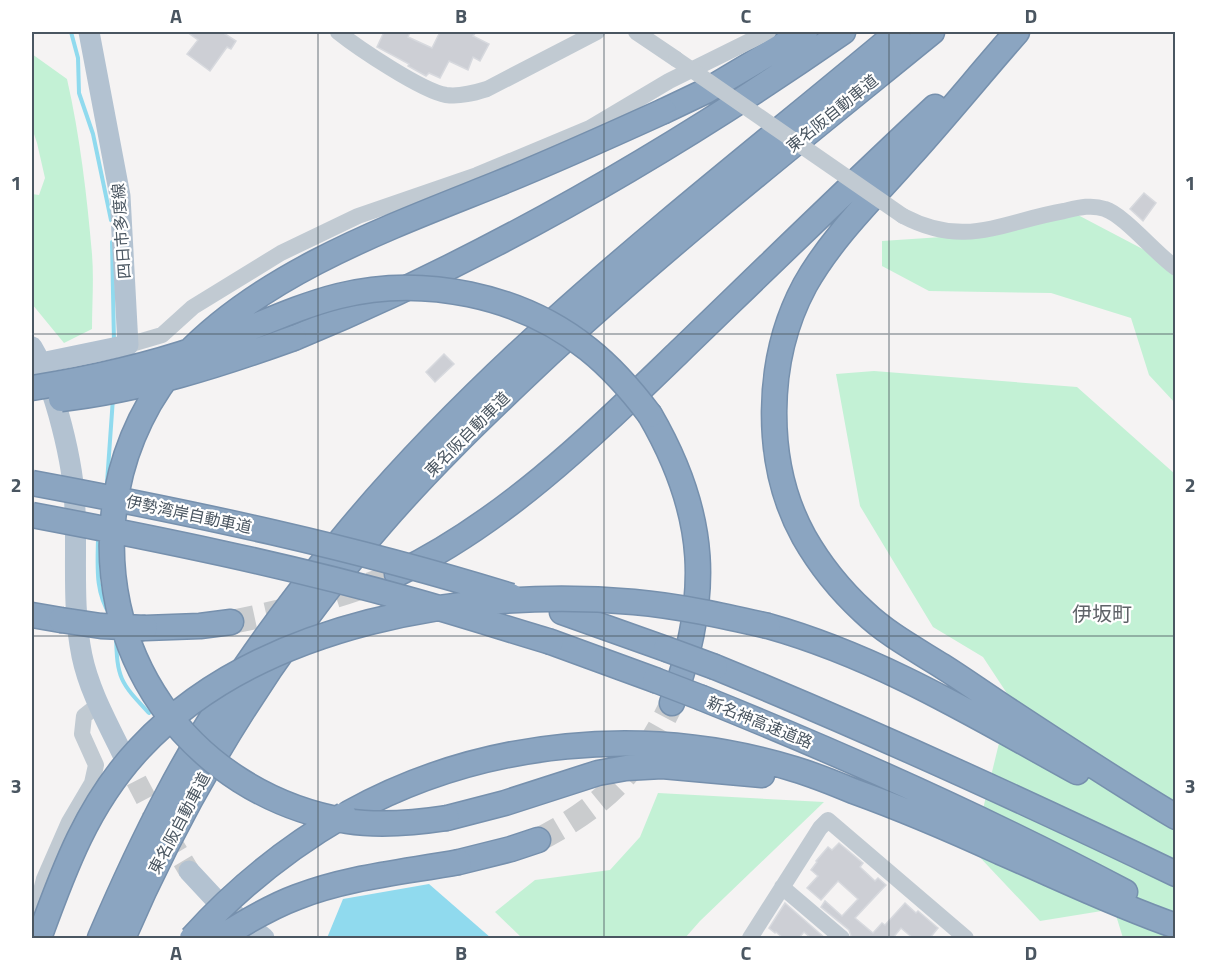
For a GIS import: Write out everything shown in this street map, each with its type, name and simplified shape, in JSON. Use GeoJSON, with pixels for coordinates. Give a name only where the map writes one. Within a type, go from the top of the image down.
{"type":"FeatureCollection","features":[{"type":"Feature","properties":{"kind":"highway"},"geometry":{"type":"LineString","coordinates":[[805,32],[706,91],[566,156],[380,232],[285,280],[245,305],[182,359],[157,391],[142,418],[120,474],[111,541],[113,571],[126,636],[138,667],[153,693],[185,736],[204,755],[258,791],[285,803],[347,821],[377,824],[405,823],[447,818],[505,803],[598,773],[635,767],[691,767],[754,773],[808,781],[861,794]]}},
{"type":"Feature","properties":{"kind":"highway"},"geometry":{"type":"LineString","coordinates":[[32,403],[116,390],[247,355],[294,338],[385,299],[521,231],[688,134],[843,32]]}},
{"type":"Feature","properties":{"kind":"highway","name":"東名阪自動車道"},"geometry":{"type":"LineString","coordinates":[[100,939],[121,888],[168,792],[217,710],[275,626],[341,540],[428,444],[489,382],[576,301],[725,173],[898,32]]}},
{"type":"Feature","properties":{"kind":"highway","name":"東名阪自動車道"},"geometry":{"type":"LineString","coordinates":[[123,939],[141,896],[187,804],[238,716],[299,627],[361,548],[432,468],[594,313],[677,241],[932,32]]}},
{"type":"Feature","properties":{"kind":"highway"},"geometry":{"type":"LineString","coordinates":[[395,575],[431,557],[470,533],[544,477],[616,413],[899,141],[1017,32]]}},
{"type":"Feature","properties":{"kind":"highway"},"geometry":{"type":"LineString","coordinates":[[1017,32],[848,225],[805,286],[781,346],[776,378],[775,430],[779,460],[792,511],[803,535],[830,576],[865,613],[907,644],[1115,781],[1176,817]]}},
{"type":"Feature","properties":{"kind":"highway"},"geometry":{"type":"LineString","coordinates":[[32,388],[113,373],[155,362],[233,336],[309,305],[342,295],[390,288],[442,290],[499,302],[546,322],[586,347],[604,362],[650,415],[675,463],[692,514],[696,541],[698,594],[695,623],[690,648],[672,703]]}},
{"type":"Feature","properties":{"kind":"highway","name":"伊勢湾岸自動車道"},"geometry":{"type":"LineString","coordinates":[[32,483],[254,527],[346,550]]}},
{"type":"Feature","properties":{"kind":"highway","name":"伊勢湾岸自動車道"},"geometry":{"type":"LineString","coordinates":[[32,515],[135,534],[324,578]]}},
{"type":"Feature","properties":{"kind":"highway","name":"新名神高速道路"},"geometry":{"type":"LineString","coordinates":[[346,550],[448,576],[562,612],[715,667],[817,709],[970,777],[1176,874]]}},
{"type":"Feature","properties":{"kind":"highway","name":"新名神高速道路"},"geometry":{"type":"LineString","coordinates":[[324,578],[410,600],[551,642],[702,698],[919,789],[1050,852],[1176,917]]}},
{"type":"Feature","properties":{"kind":"highway"},"geometry":{"type":"LineString","coordinates":[[39,939],[79,835],[97,805],[139,748],[194,700],[226,678],[308,641],[385,619],[468,604],[553,599],[635,602],[717,614],[768,626],[834,648],[894,674],[1176,827]]}},
{"type":"Feature","properties":{"kind":"highway"},"geometry":{"type":"LineString","coordinates":[[32,615],[100,626],[145,628],[200,626],[231,622]]}},
{"type":"Feature","properties":{"kind":"highway"},"geometry":{"type":"LineString","coordinates":[[192,939],[241,888],[266,868],[319,829],[394,790],[463,766],[536,750],[608,744],[657,744],[728,753],[794,769],[861,794],[1001,852],[1110,901],[1176,926]]}},
{"type":"Feature","properties":{"kind":"highway"},"geometry":{"type":"LineString","coordinates":[[220,939],[268,910],[297,896],[361,879],[459,862],[538,840]]}},
{"type":"Feature","properties":{"kind":"main road","name":"四日市多度線"},"geometry":{"type":"LineString","coordinates":[[89,32],[120,196],[128,345]]}},
{"type":"Feature","properties":{"kind":"main road"},"geometry":{"type":"LineString","coordinates":[[122,753],[98,705],[82,656],[76,598],[75,507],[68,460],[60,417],[36,355],[128,345]]}},
{"type":"Feature","properties":{"kind":"main road"},"geometry":{"type":"LineString","coordinates":[[189,871],[216,900],[264,939]]}},
{"type":"Feature","properties":{"kind":"street"},"geometry":{"type":"LineString","coordinates":[[338,32],[395,70],[445,95],[470,94],[487,89],[597,32]]}},
{"type":"Feature","properties":{"kind":"street"},"geometry":{"type":"LineString","coordinates":[[636,32],[903,216],[933,230],[971,233],[1060,211],[1082,207],[1102,208],[1120,219],[1176,268]]}},
{"type":"Feature","properties":{"kind":"street"},"geometry":{"type":"LineString","coordinates":[[128,345],[162,335],[193,307],[281,253],[358,216],[477,175],[590,129],[669,81],[768,32]]}},
{"type":"Feature","properties":{"kind":"street"},"geometry":{"type":"LineString","coordinates":[[32,926],[44,879],[69,822],[92,783],[96,765],[82,734],[84,716],[98,705]]}},
{"type":"Feature","properties":{"kind":"street"},"geometry":{"type":"LineString","coordinates":[[750,939],[820,828],[828,820],[966,939]]}},
{"type":"Feature","properties":{"kind":"street"},"geometry":{"type":"LineString","coordinates":[[782,887],[842,939]]}},
{"type":"Feature","properties":{"kind":"green space"},"geometry":{"type":"Polygon","coordinates":[[[32,54],[67,79],[88,210],[93,263],[92,329],[64,343],[32,304],[32,194],[39,195],[45,178],[32,128],[32,54]]]}},
{"type":"Feature","properties":{"kind":"green space"},"geometry":{"type":"Polygon","coordinates":[[[1076,214],[1175,266],[1175,403],[1149,375],[1131,318],[1051,293],[929,291],[882,266],[882,241],[942,237],[1076,214]]]}},
{"type":"Feature","properties":{"kind":"green space"},"geometry":{"type":"Polygon","coordinates":[[[874,371],[1077,387],[1175,474],[1175,938],[1123,938],[1114,909],[1040,921],[973,850],[1010,698],[983,657],[933,627],[860,506],[836,374],[874,371]]]}},
{"type":"Feature","properties":{"kind":"green space"},"geometry":{"type":"Polygon","coordinates":[[[658,793],[824,802],[685,938],[522,938],[495,912],[535,880],[610,870],[640,837],[658,793]]]}},
{"type":"Feature","properties":{"kind":"water"},"geometry":{"type":"Polygon","coordinates":[[[429,884],[491,938],[327,938],[343,899],[429,884]]]}},
{"type":"Feature","properties":{"kind":"building"},"geometry":{"type":"Polygon","coordinates":[[[187,32],[222,32],[236,41],[231,49],[227,47],[210,71],[187,54],[198,40],[187,32]]]}},
{"type":"Feature","properties":{"kind":"building"},"geometry":{"type":"Polygon","coordinates":[[[384,32],[410,32],[408,37],[432,48],[440,32],[476,32],[473,36],[489,44],[480,61],[473,57],[468,70],[449,61],[440,78],[429,73],[426,76],[377,47],[384,32]]]}},
{"type":"Feature","properties":{"kind":"building"},"geometry":{"type":"Polygon","coordinates":[[[1144,193],[1156,203],[1143,221],[1130,209],[1144,193]]]}},
{"type":"Feature","properties":{"kind":"building"},"geometry":{"type":"Polygon","coordinates":[[[444,354],[454,364],[435,382],[426,372],[444,354]]]}},
{"type":"Feature","properties":{"kind":"building"},"geometry":{"type":"Polygon","coordinates":[[[839,843],[863,863],[860,867],[875,881],[878,878],[886,885],[855,918],[873,933],[882,923],[885,925],[905,903],[938,928],[929,939],[914,939],[901,928],[892,939],[852,939],[849,930],[821,907],[825,901],[842,916],[858,899],[838,881],[821,900],[807,888],[818,876],[811,870],[816,861],[828,847],[832,850],[839,843]]]}},
{"type":"Feature","properties":{"kind":"building"},"geometry":{"type":"Polygon","coordinates":[[[785,903],[826,939],[812,939],[804,932],[798,939],[784,939],[769,928],[785,903]]]}},
{"type":"Feature","properties":{"kind":"waterway"},"geometry":{"type":"LineString","coordinates":[[71,32],[78,58],[79,93],[93,134],[111,220]]}},
{"type":"Feature","properties":{"kind":"waterway"},"geometry":{"type":"LineString","coordinates":[[112,242],[114,342]]}},
{"type":"Feature","properties":{"kind":"waterway"},"geometry":{"type":"LineString","coordinates":[[107,483],[113,398]]}},
{"type":"Feature","properties":{"kind":"waterway"},"geometry":{"type":"LineString","coordinates":[[98,535],[99,586],[110,615]]}},
{"type":"Feature","properties":{"kind":"waterway"},"geometry":{"type":"LineString","coordinates":[[116,635],[119,671],[122,679],[149,713]]}},
{"type":"Feature","properties":{"kind":"tunnel"},"geometry":{"type":"LineString","coordinates":[[231,622],[314,602],[395,575]]}},
{"type":"Feature","properties":{"kind":"tunnel"},"geometry":{"type":"LineString","coordinates":[[538,840],[582,814],[618,784],[647,748],[672,703]]}},
{"type":"Feature","properties":{"kind":"tunnel"},"geometry":{"type":"LineString","coordinates":[[122,753],[147,801],[189,871]]}},
{"type":"Feature","properties":{"kind":"district","name":"伊坂町"},"geometry":{"type":"Point","coordinates":[1102,613]}}]}
